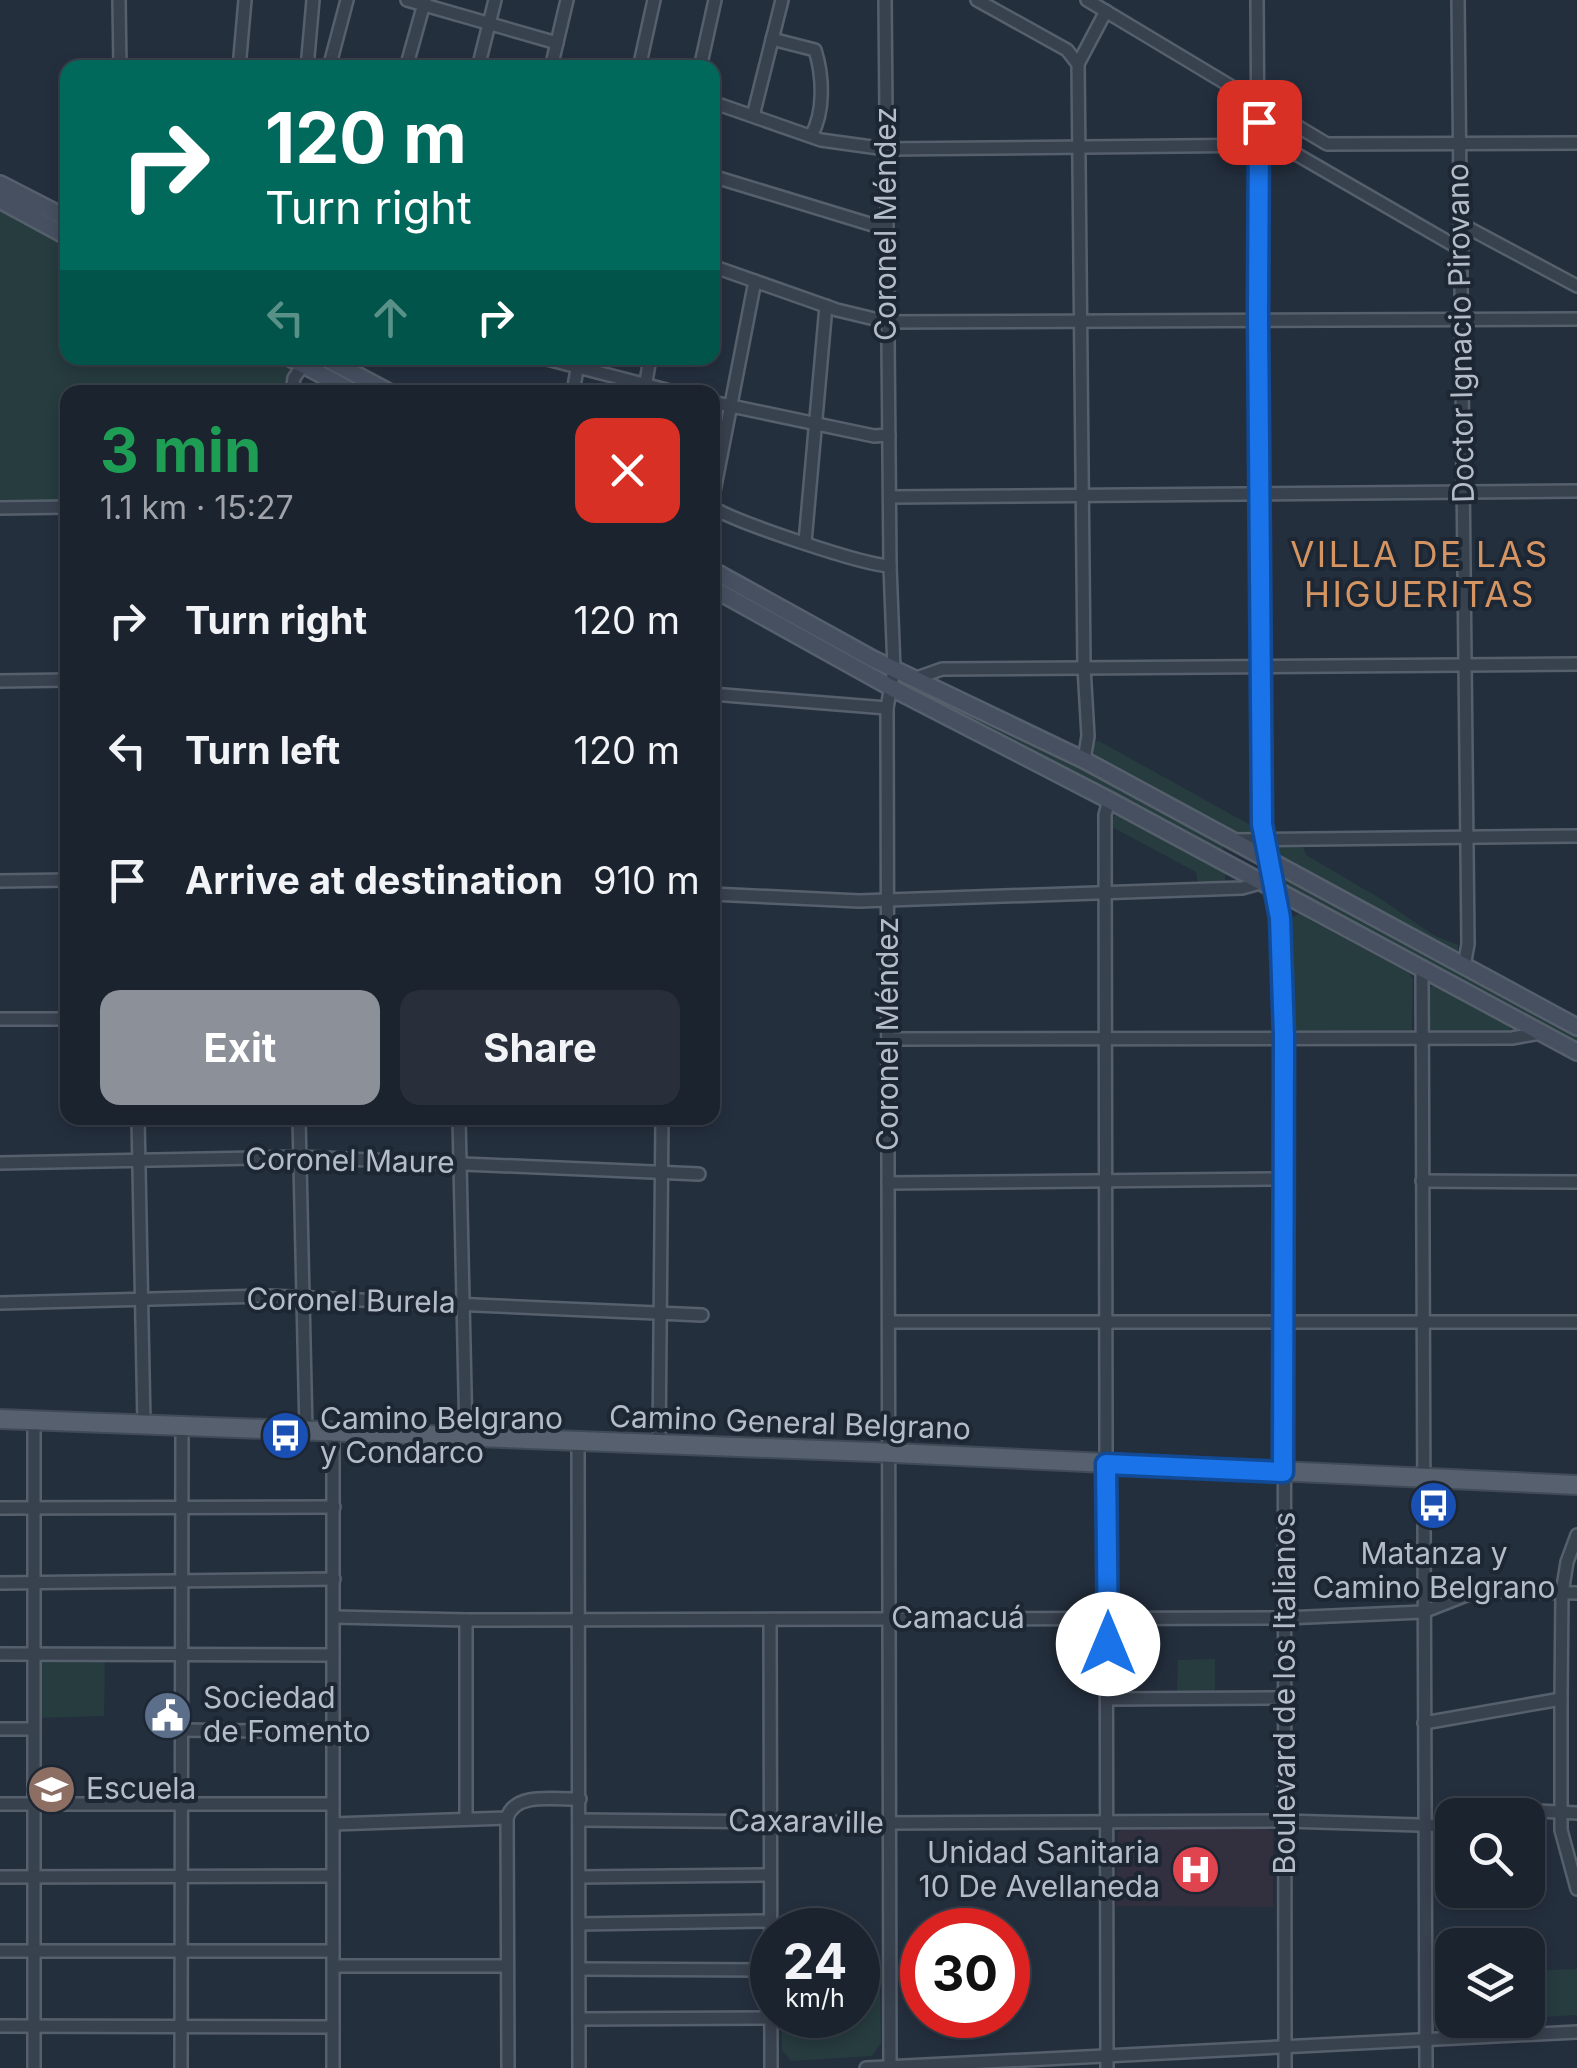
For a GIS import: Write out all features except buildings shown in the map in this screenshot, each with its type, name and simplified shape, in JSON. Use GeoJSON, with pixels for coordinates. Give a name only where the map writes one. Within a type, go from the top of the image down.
{"type":"FeatureCollection","features":[{"type":"Feature","properties":{"kind":"main road"},"geometry":{"type":"LineString","coordinates":[[0,184],[60,215]]}},
{"type":"Feature","properties":{"kind":"main road"},"geometry":{"type":"LineString","coordinates":[[0,200],[60,233]]}},
{"type":"Feature","properties":{"kind":"main road"},"geometry":{"type":"LineString","coordinates":[[319,365],[345,385]]}},
{"type":"Feature","properties":{"kind":"main road"},"geometry":{"type":"LineString","coordinates":[[324,365],[372,385]]}},
{"type":"Feature","properties":{"kind":"main road"},"geometry":{"type":"LineString","coordinates":[[720,574],[914,680],[1084,760],[1577,1027]]}},
{"type":"Feature","properties":{"kind":"main road"},"geometry":{"type":"LineString","coordinates":[[720,592],[1577,1052]]}},
{"type":"Feature","properties":{"kind":"main road","name":"Camino General Belgrano"},"geometry":{"type":"LineString","coordinates":[[0,1419],[1577,1485]]}},
{"type":"Feature","properties":{"kind":"street"},"geometry":{"type":"LineString","coordinates":[[119,0],[120,60]]}},
{"type":"Feature","properties":{"kind":"street"},"geometry":{"type":"LineString","coordinates":[[240,60],[246,0]]}},
{"type":"Feature","properties":{"kind":"street"},"geometry":{"type":"LineString","coordinates":[[308,60],[313,0]]}},
{"type":"Feature","properties":{"kind":"street"},"geometry":{"type":"LineString","coordinates":[[331,60],[347,0]]}},
{"type":"Feature","properties":{"kind":"street"},"geometry":{"type":"LineString","coordinates":[[407,0],[557,43]]}},
{"type":"Feature","properties":{"kind":"street"},"geometry":{"type":"LineString","coordinates":[[480,60],[495,0]]}},
{"type":"Feature","properties":{"kind":"street"},"geometry":{"type":"LineString","coordinates":[[554,60],[567,0]]}},
{"type":"Feature","properties":{"kind":"street"},"geometry":{"type":"LineString","coordinates":[[641,60],[654,0]]}},
{"type":"Feature","properties":{"kind":"street"},"geometry":{"type":"LineString","coordinates":[[702,60],[715,0]]}},
{"type":"Feature","properties":{"kind":"street"},"geometry":{"type":"LineString","coordinates":[[753,116],[782,0]]}},
{"type":"Feature","properties":{"kind":"street","name":"Coronel Méndez"},"geometry":{"type":"LineString","coordinates":[[886,0],[888,435],[894,668],[887,708],[890,2067]]}},
{"type":"Feature","properties":{"kind":"street"},"geometry":{"type":"LineString","coordinates":[[977,0],[1076,60]]}},
{"type":"Feature","properties":{"kind":"street"},"geometry":{"type":"LineString","coordinates":[[1087,0],[1321,141],[1577,143]]}},
{"type":"Feature","properties":{"kind":"street","name":"Boulevard de los Italianos"},"geometry":{"type":"LineString","coordinates":[[1257,0],[1263,839],[1268,887],[1280,918],[1284,1036],[1285,2068]]}},
{"type":"Feature","properties":{"kind":"street","name":"Doctor Ignacio Pirovano"},"geometry":{"type":"LineString","coordinates":[[1458,0],[1468,944],[1464,966]]}},
{"type":"Feature","properties":{"kind":"street"},"geometry":{"type":"LineString","coordinates":[[408,60],[424,3]]}},
{"type":"Feature","properties":{"kind":"street"},"geometry":{"type":"LineString","coordinates":[[1084,760],[1088,736],[1076,60],[1106,11]]}},
{"type":"Feature","properties":{"kind":"street"},"geometry":{"type":"LineString","coordinates":[[772,39],[815,50],[822,76],[817,124],[811,136]]}},
{"type":"Feature","properties":{"kind":"street"},"geometry":{"type":"LineString","coordinates":[[720,105],[833,143],[886,149],[1275,146],[1289,150],[1462,250]]}},
{"type":"Feature","properties":{"kind":"street"},"geometry":{"type":"LineString","coordinates":[[720,178],[886,229]]}},
{"type":"Feature","properties":{"kind":"street"},"geometry":{"type":"LineString","coordinates":[[1461,224],[1577,286]]}},
{"type":"Feature","properties":{"kind":"street"},"geometry":{"type":"LineString","coordinates":[[720,269],[826,306],[887,322],[1577,319]]}},
{"type":"Feature","properties":{"kind":"street"},"geometry":{"type":"LineString","coordinates":[[720,463],[755,280]]}},
{"type":"Feature","properties":{"kind":"street"},"geometry":{"type":"LineString","coordinates":[[805,542],[826,306]]}},
{"type":"Feature","properties":{"kind":"street"},"geometry":{"type":"LineString","coordinates":[[293,385],[294,378],[309,365]]}},
{"type":"Feature","properties":{"kind":"street"},"geometry":{"type":"LineString","coordinates":[[585,365],[635,385]]}},
{"type":"Feature","properties":{"kind":"street"},"geometry":{"type":"LineString","coordinates":[[720,404],[874,436],[888,435]]}},
{"type":"Feature","properties":{"kind":"street"},"geometry":{"type":"LineString","coordinates":[[890,497],[1577,491]]}},
{"type":"Feature","properties":{"kind":"street"},"geometry":{"type":"LineString","coordinates":[[0,508],[60,507]]}},
{"type":"Feature","properties":{"kind":"street"},"geometry":{"type":"LineString","coordinates":[[720,508],[805,542],[875,565],[890,566]]}},
{"type":"Feature","properties":{"kind":"street"},"geometry":{"type":"LineString","coordinates":[[914,680],[942,669],[1577,664]]}},
{"type":"Feature","properties":{"kind":"street"},"geometry":{"type":"LineString","coordinates":[[0,681],[60,680]]}},
{"type":"Feature","properties":{"kind":"street"},"geometry":{"type":"LineString","coordinates":[[720,695],[887,708]]}},
{"type":"Feature","properties":{"kind":"street"},"geometry":{"type":"LineString","coordinates":[[1107,2062],[1105,815],[1109,800]]}},
{"type":"Feature","properties":{"kind":"street"},"geometry":{"type":"LineString","coordinates":[[1232,840],[1577,836]]}},
{"type":"Feature","properties":{"kind":"street"},"geometry":{"type":"LineString","coordinates":[[0,881],[60,880]]}},
{"type":"Feature","properties":{"kind":"street"},"geometry":{"type":"LineString","coordinates":[[720,894],[888,900],[1268,887]]}},
{"type":"Feature","properties":{"kind":"street"},"geometry":{"type":"LineString","coordinates":[[1422,969],[1426,2068]]}},
{"type":"Feature","properties":{"kind":"street"},"geometry":{"type":"LineString","coordinates":[[0,1019],[60,1018]]}},
{"type":"Feature","properties":{"kind":"street"},"geometry":{"type":"LineString","coordinates":[[890,1039],[1512,1038],[1540,1033]]}},
{"type":"Feature","properties":{"kind":"street"},"geometry":{"type":"LineString","coordinates":[[138,1125],[144,1424]]}},
{"type":"Feature","properties":{"kind":"street"},"geometry":{"type":"LineString","coordinates":[[300,1125],[306,1431]]}},
{"type":"Feature","properties":{"kind":"street"},"geometry":{"type":"LineString","coordinates":[[459,1125],[466,1437]]}},
{"type":"Feature","properties":{"kind":"street"},"geometry":{"type":"LineString","coordinates":[[659,1445],[662,1125]]}},
{"type":"Feature","properties":{"kind":"street","name":"Coronel Maure"},"geometry":{"type":"LineString","coordinates":[[0,1163],[300,1158],[699,1174]]}},
{"type":"Feature","properties":{"kind":"street"},"geometry":{"type":"LineString","coordinates":[[888,1183],[1284,1179]]}},
{"type":"Feature","properties":{"kind":"street"},"geometry":{"type":"LineString","coordinates":[[1422,1181],[1577,1182]]}},
{"type":"Feature","properties":{"kind":"street","name":"Coronel Burela"},"geometry":{"type":"LineString","coordinates":[[0,1303],[301,1298],[702,1315]]}},
{"type":"Feature","properties":{"kind":"street"},"geometry":{"type":"LineString","coordinates":[[890,1322],[1577,1322]]}},
{"type":"Feature","properties":{"kind":"street"},"geometry":{"type":"LineString","coordinates":[[34,1420],[34,2068]]}},
{"type":"Feature","properties":{"kind":"street"},"geometry":{"type":"LineString","coordinates":[[181,2068],[182,1426]]}},
{"type":"Feature","properties":{"kind":"street"},"geometry":{"type":"LineString","coordinates":[[333,2068],[334,1432]]}},
{"type":"Feature","properties":{"kind":"street"},"geometry":{"type":"LineString","coordinates":[[578,1442],[579,2068]]}},
{"type":"Feature","properties":{"kind":"street"},"geometry":{"type":"LineString","coordinates":[[0,1508],[334,1507]]}},
{"type":"Feature","properties":{"kind":"street"},"geometry":{"type":"LineString","coordinates":[[1577,1534],[1562,1592],[1561,1699],[1563,1842],[1577,1889]]}},
{"type":"Feature","properties":{"kind":"street"},"geometry":{"type":"LineString","coordinates":[[0,1582],[334,1580]]}},
{"type":"Feature","properties":{"kind":"street","name":"Camacuá"},"geometry":{"type":"LineString","coordinates":[[335,1617],[1285,1618],[1423,1612],[1477,1592],[1577,1594]]}},
{"type":"Feature","properties":{"kind":"street"},"geometry":{"type":"LineString","coordinates":[[466,1620],[466,1817]]}},
{"type":"Feature","properties":{"kind":"street"},"geometry":{"type":"LineString","coordinates":[[770,1620],[770,1908]]}},
{"type":"Feature","properties":{"kind":"street"},"geometry":{"type":"LineString","coordinates":[[0,1654],[333,1655]]}},
{"type":"Feature","properties":{"kind":"street"},"geometry":{"type":"LineString","coordinates":[[1108,1699],[1284,1698]]}},
{"type":"Feature","properties":{"kind":"street"},"geometry":{"type":"LineString","coordinates":[[1424,1722],[1561,1699]]}},
{"type":"Feature","properties":{"kind":"street"},"geometry":{"type":"LineString","coordinates":[[0,1729],[33,1728]]}},
{"type":"Feature","properties":{"kind":"street"},"geometry":{"type":"LineString","coordinates":[[182,1730],[331,1732]]}},
{"type":"Feature","properties":{"kind":"street"},"geometry":{"type":"LineString","coordinates":[[508,2068],[506,1818],[511,1807],[521,1800],[580,1800]]}},
{"type":"Feature","properties":{"kind":"street"},"geometry":{"type":"LineString","coordinates":[[0,1804],[333,1804]]}},
{"type":"Feature","properties":{"kind":"street"},"geometry":{"type":"LineString","coordinates":[[1545,1811],[1577,1812]]}},
{"type":"Feature","properties":{"kind":"street"},"geometry":{"type":"LineString","coordinates":[[334,1824],[506,1818]]}},
{"type":"Feature","properties":{"kind":"street","name":"Caxaraville"},"geometry":{"type":"LineString","coordinates":[[580,1820],[1285,1821],[1435,1826]]}},
{"type":"Feature","properties":{"kind":"street"},"geometry":{"type":"LineString","coordinates":[[579,1877],[769,1875]]}},
{"type":"Feature","properties":{"kind":"street"},"geometry":{"type":"LineString","coordinates":[[0,1877],[332,1876]]}},
{"type":"Feature","properties":{"kind":"street"},"geometry":{"type":"LineString","coordinates":[[579,1924],[750,1921]]}},
{"type":"Feature","properties":{"kind":"street"},"geometry":{"type":"LineString","coordinates":[[0,1952],[334,1951]]}},
{"type":"Feature","properties":{"kind":"street"},"geometry":{"type":"LineString","coordinates":[[334,1966],[507,1966]]}},
{"type":"Feature","properties":{"kind":"street"},"geometry":{"type":"LineString","coordinates":[[580,1969],[750,1970]]}},
{"type":"Feature","properties":{"kind":"street"},"geometry":{"type":"LineString","coordinates":[[580,2019],[750,2018]]}},
{"type":"Feature","properties":{"kind":"street"},"geometry":{"type":"LineString","coordinates":[[0,2026],[333,2026]]}},
{"type":"Feature","properties":{"kind":"street"},"geometry":{"type":"LineString","coordinates":[[866,2068],[1107,2062],[1577,2032]]}},
{"type":"Feature","properties":{"kind":"street"},"geometry":{"type":"LineString","coordinates":[[770,2038],[771,2068]]}},
{"type":"Feature","properties":{"kind":"shaded area","name":"Unidad Sanitaria 10 De Avellaneda"},"geometry":{"type":"Polygon","coordinates":[[[1124,1828],[1266,1828],[1273,1833],[1273,1907],[1116,1906],[1118,1833],[1124,1828]]]}},
{"type":"Feature","properties":{"kind":"green space"},"geometry":{"type":"Polygon","coordinates":[[[0,204],[60,237],[60,365],[291,365],[289,385],[60,385],[60,502],[0,503],[0,204]]]}},
{"type":"Feature","properties":{"kind":"green space"},"geometry":{"type":"Polygon","coordinates":[[[912,687],[1081,768],[1221,842],[1224,848],[1216,851],[908,689],[912,687]]]}},
{"type":"Feature","properties":{"kind":"green space"},"geometry":{"type":"Polygon","coordinates":[[[1099,741],[1254,830],[1239,836],[1095,758],[1092,742],[1099,741]]]}},
{"type":"Feature","properties":{"kind":"green space"},"geometry":{"type":"Polygon","coordinates":[[[1119,813],[1225,872],[1225,882],[1198,884],[1196,872],[1112,827],[1111,819],[1119,813]]]}},
{"type":"Feature","properties":{"kind":"green space"},"geometry":{"type":"Polygon","coordinates":[[[1302,844],[1306,855],[1433,935],[1458,945],[1458,950],[1454,953],[1277,858],[1272,848],[1302,844]]]}},
{"type":"Feature","properties":{"kind":"green space"},"geometry":{"type":"Polygon","coordinates":[[[1284,878],[1577,1033],[1577,1045],[1280,886],[1284,878]]]}},
{"type":"Feature","properties":{"kind":"green space"},"geometry":{"type":"Polygon","coordinates":[[[1299,914],[1409,973],[1413,979],[1412,1030],[1296,1031],[1289,1025],[1289,927],[1299,914]]]}},
{"type":"Feature","properties":{"kind":"green space"},"geometry":{"type":"Polygon","coordinates":[[[1434,986],[1510,1024],[1510,1032],[1434,1033],[1425,1025],[1427,989],[1434,986]]]}},
{"type":"Feature","properties":{"kind":"green space"},"geometry":{"type":"Polygon","coordinates":[[[40,1659],[105,1659],[104,1716],[39,1718],[40,1659]]]}},
{"type":"Feature","properties":{"kind":"green space"},"geometry":{"type":"Polygon","coordinates":[[[1215,1659],[1215,1693],[1177,1694],[1178,1660],[1215,1659]]]}},
{"type":"Feature","properties":{"kind":"green space"},"geometry":{"type":"Polygon","coordinates":[[[1577,1969],[1577,2015],[1545,2017],[1545,1970],[1577,1969]]]}},
{"type":"Feature","properties":{"kind":"green space"},"geometry":{"type":"Polygon","coordinates":[[[880,1988],[881,2043],[872,2056],[791,2061],[782,2050],[782,2038],[880,2038],[880,1988]]]}},
{"type":"Feature","properties":{"kind":"place","name":"Camino Belgrano y Condarco"},"geometry":{"type":"Point","coordinates":[285,1436]}},
{"type":"Feature","properties":{"kind":"place","name":"Matanza y Camino Belgrano"},"geometry":{"type":"Point","coordinates":[1434,1505]}},
{"type":"Feature","properties":{"kind":"place","name":"Sociedad de Fomento"},"geometry":{"type":"Point","coordinates":[168,1715]}},
{"type":"Feature","properties":{"kind":"place","name":"Escuela"},"geometry":{"type":"Point","coordinates":[51,1789]}},
{"type":"Feature","properties":{"kind":"place","name":"Unidad Sanitaria 10 De Avellaneda"},"geometry":{"type":"Point","coordinates":[1195,1870]}},
{"type":"Feature","properties":{"kind":"district","name":"VILLA DE LAS HIGUERITAS"},"geometry":{"type":"Point","coordinates":[1420,575]}},
{"type":"Feature","properties":{"kind":"route"},"geometry":{"type":"LineString","coordinates":[[1108,1644],[1106,1464],[1283,1472],[1284,1036],[1280,918],[1262,824],[1259,122]]}}]}
